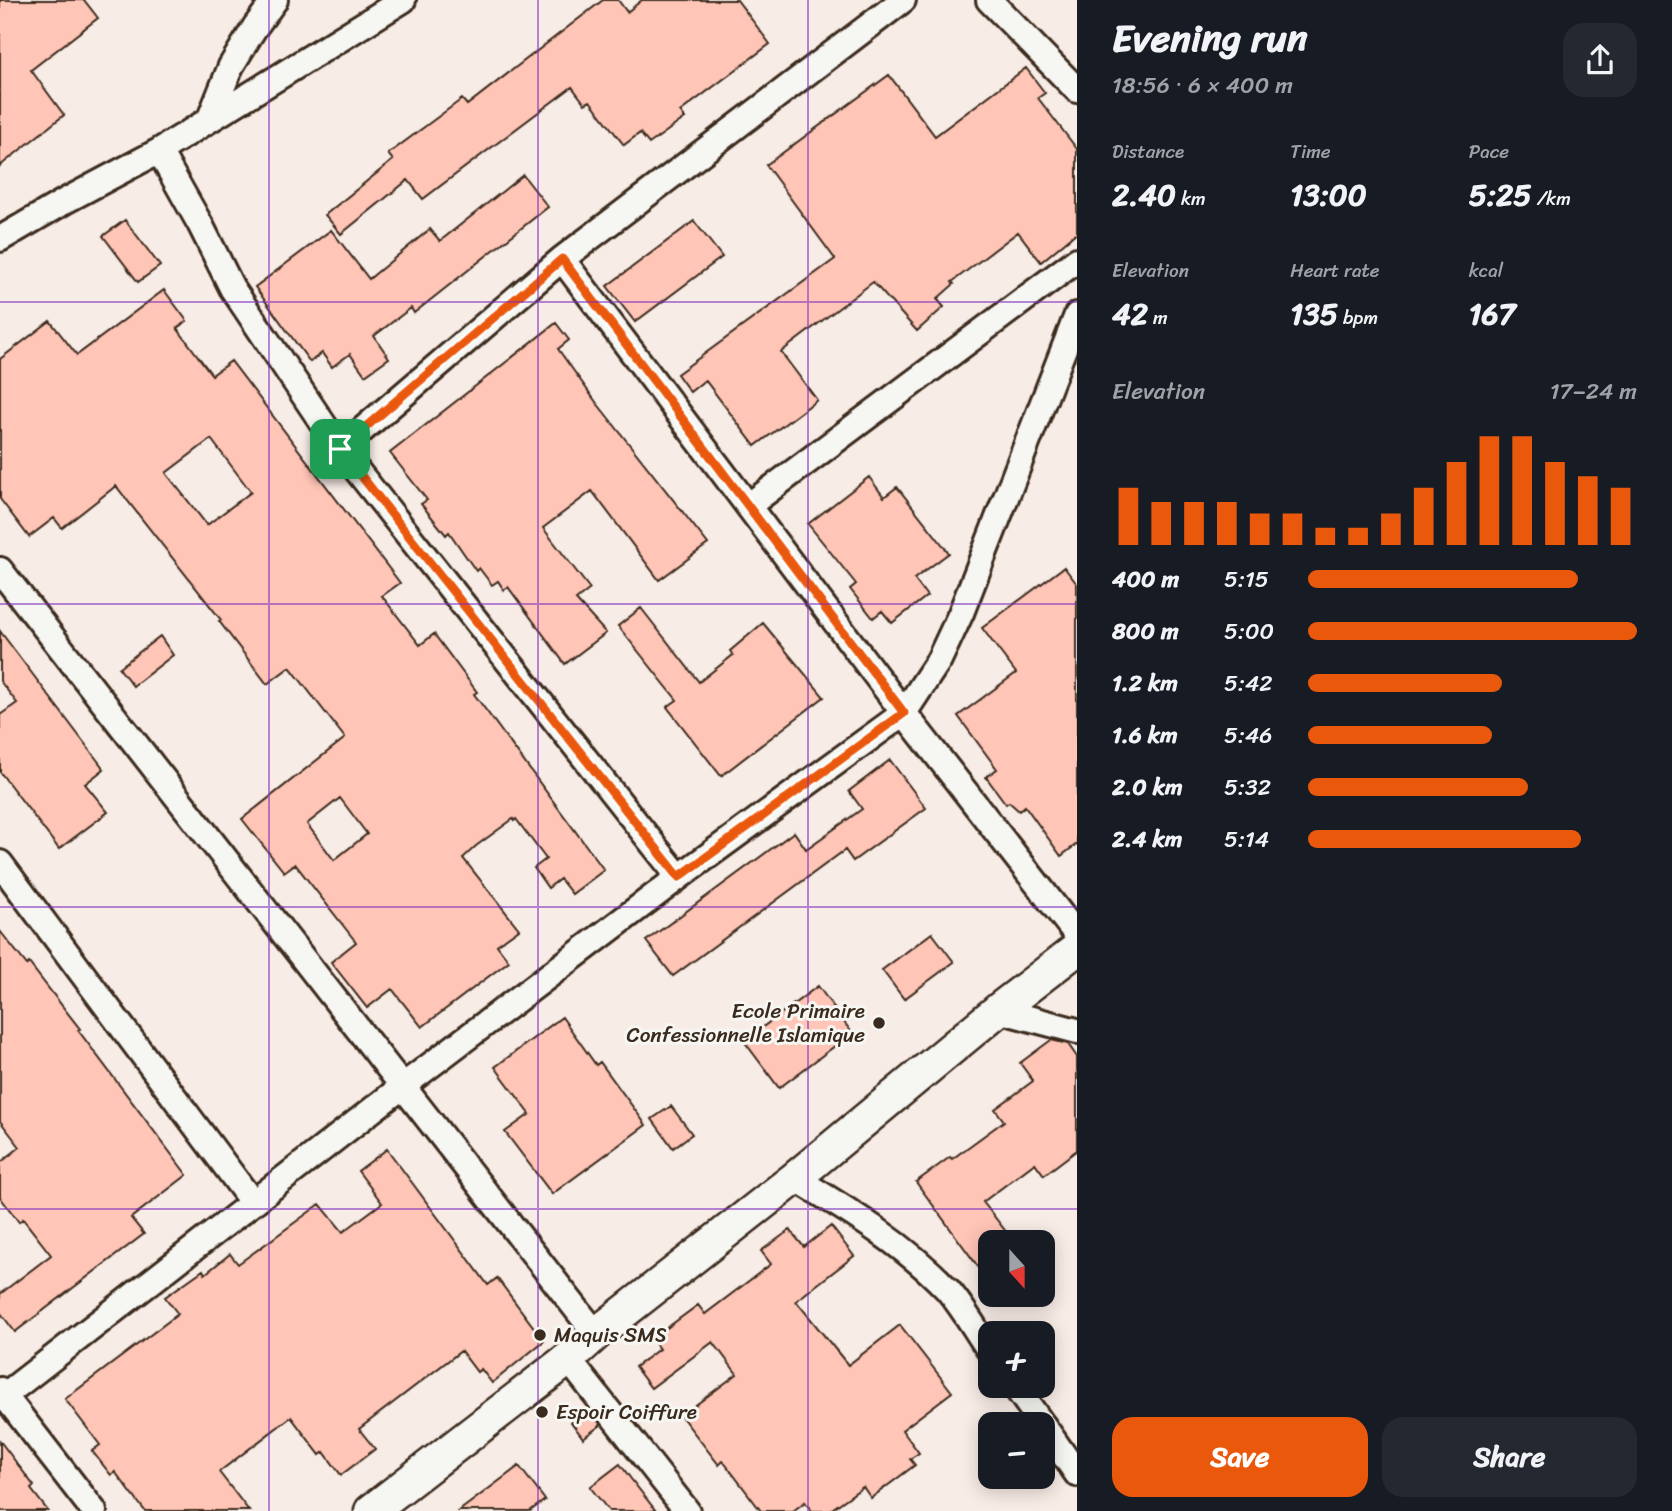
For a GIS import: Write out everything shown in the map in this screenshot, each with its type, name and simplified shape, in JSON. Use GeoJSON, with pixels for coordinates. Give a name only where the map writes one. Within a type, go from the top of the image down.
{"type":"FeatureCollection","features":[{"type":"Feature","properties":{"kind":"street"},"geometry":{"type":"LineString","coordinates":[[210,118],[231,66],[254,27],[275,0]]}},
{"type":"Feature","properties":{"kind":"street"},"geometry":{"type":"LineString","coordinates":[[0,239],[159,151],[403,0]]}},
{"type":"Feature","properties":{"kind":"street"},"geometry":{"type":"LineString","coordinates":[[340,449],[562,259],[903,0]]}},
{"type":"Feature","properties":{"kind":"street"},"geometry":{"type":"LineString","coordinates":[[989,0],[1077,90]]}},
{"type":"Feature","properties":{"kind":"street"},"geometry":{"type":"LineString","coordinates":[[159,151],[232,288],[340,449],[679,877]]}},
{"type":"Feature","properties":{"kind":"street"},"geometry":{"type":"LineString","coordinates":[[562,259],[904,713],[1077,935]]}},
{"type":"Feature","properties":{"kind":"street"},"geometry":{"type":"LineString","coordinates":[[748,506],[1077,260]]}},
{"type":"Feature","properties":{"kind":"street"},"geometry":{"type":"LineString","coordinates":[[94,1511],[2,1395],[679,877],[904,713],[939,660],[961,614],[1077,315]]}},
{"type":"Feature","properties":{"kind":"street"},"geometry":{"type":"LineString","coordinates":[[0,570],[596,1334]]}},
{"type":"Feature","properties":{"kind":"street"},"geometry":{"type":"LineString","coordinates":[[0,863],[253,1203]]}},
{"type":"Feature","properties":{"kind":"street"},"geometry":{"type":"LineString","coordinates":[[371,1511],[568,1359],[1077,949]]}},
{"type":"Feature","properties":{"kind":"street"},"geometry":{"type":"LineString","coordinates":[[998,1010],[1077,1031]]}},
{"type":"Feature","properties":{"kind":"street"},"geometry":{"type":"LineString","coordinates":[[795,1178],[862,1219],[903,1249],[948,1291],[978,1334]]}},
{"type":"Feature","properties":{"kind":"street"},"geometry":{"type":"LineString","coordinates":[[568,1359],[687,1511]]}},
{"type":"Feature","properties":{"kind":"street"},"geometry":{"type":"LineString","coordinates":[[1055,1442],[1077,1474]]}},
{"type":"Feature","properties":{"kind":"building"},"geometry":{"type":"Polygon","coordinates":[[[0,0],[84,0],[98,18],[31,70],[64,115],[0,166],[0,0]]]}},
{"type":"Feature","properties":{"kind":"building"},"geometry":{"type":"Polygon","coordinates":[[[603,0],[618,0],[627,12],[642,0],[737,0],[770,44],[680,112],[685,118],[649,144],[640,133],[624,145],[590,101],[585,104],[572,87],[423,199],[408,180],[341,234],[325,215],[393,160],[388,154],[462,99],[467,105],[603,0]]]}},
{"type":"Feature","properties":{"kind":"building"},"geometry":{"type":"Polygon","coordinates":[[[1026,68],[1045,93],[1038,98],[1077,149],[1077,232],[1041,262],[1018,232],[952,282],[954,284],[937,299],[944,307],[917,331],[873,282],[781,352],[817,400],[755,446],[705,380],[690,392],[677,374],[835,259],[766,165],[889,75],[935,136],[1026,68]]]}},
{"type":"Feature","properties":{"kind":"building"},"geometry":{"type":"Polygon","coordinates":[[[523,175],[548,207],[414,313],[411,308],[374,336],[389,358],[365,375],[350,354],[332,367],[322,353],[310,362],[255,287],[331,230],[369,279],[430,229],[440,241],[523,175]]]}},
{"type":"Feature","properties":{"kind":"building"},"geometry":{"type":"Polygon","coordinates":[[[125,220],[160,266],[138,282],[103,236],[125,220]]]}},
{"type":"Feature","properties":{"kind":"building"},"geometry":{"type":"Polygon","coordinates":[[[694,221],[722,257],[635,322],[607,286],[694,221]]]}},
{"type":"Feature","properties":{"kind":"building"},"geometry":{"type":"Polygon","coordinates":[[[164,290],[187,321],[177,328],[212,375],[231,361],[400,583],[382,596],[420,645],[434,634],[477,692],[474,694],[604,870],[572,894],[560,879],[548,888],[534,868],[546,859],[516,819],[476,846],[463,858],[519,929],[497,945],[509,961],[422,1027],[392,989],[367,1008],[331,962],[356,942],[295,864],[284,872],[242,819],[345,738],[290,667],[267,684],[219,621],[221,620],[116,486],[62,528],[54,518],[29,537],[0,499],[0,359],[50,321],[77,355],[164,290]],[[211,439],[166,473],[207,525],[251,492],[211,439]],[[340,798],[307,824],[334,860],[367,834],[340,798]]]}},
{"type":"Feature","properties":{"kind":"building"},"geometry":{"type":"Polygon","coordinates":[[[556,323],[569,340],[558,349],[596,402],[708,544],[659,580],[592,491],[543,528],[590,589],[576,600],[606,633],[565,664],[508,587],[504,590],[498,581],[492,585],[479,568],[476,571],[449,532],[446,535],[421,504],[427,500],[390,453],[556,323]]]}},
{"type":"Feature","properties":{"kind":"building"},"geometry":{"type":"Polygon","coordinates":[[[869,477],[884,497],[897,487],[949,553],[914,579],[927,596],[892,623],[882,611],[873,618],[850,589],[856,584],[808,524],[869,477]]]}},
{"type":"Feature","properties":{"kind":"building"},"geometry":{"type":"Polygon","coordinates":[[[1064,567],[1077,584],[1077,844],[1061,856],[1025,806],[1019,811],[1009,802],[1006,804],[986,777],[997,769],[958,716],[1016,673],[982,628],[1064,567]]]}},
{"type":"Feature","properties":{"kind":"building"},"geometry":{"type":"Polygon","coordinates":[[[641,608],[699,682],[733,655],[730,651],[763,623],[824,697],[721,776],[667,707],[677,700],[618,626],[641,608]]]}},
{"type":"Feature","properties":{"kind":"building"},"geometry":{"type":"Polygon","coordinates":[[[0,631],[104,769],[85,784],[108,812],[59,849],[0,772],[0,715],[17,703],[0,681],[0,631]]]}},
{"type":"Feature","properties":{"kind":"building"},"geometry":{"type":"Polygon","coordinates":[[[160,636],[173,655],[133,686],[119,668],[160,636]]]}},
{"type":"Feature","properties":{"kind":"building"},"geometry":{"type":"Polygon","coordinates":[[[890,760],[926,808],[853,861],[845,850],[673,976],[646,941],[794,832],[806,849],[862,809],[849,791],[890,760]]]}},
{"type":"Feature","properties":{"kind":"building"},"geometry":{"type":"Polygon","coordinates":[[[0,931],[27,965],[29,963],[80,1029],[78,1030],[187,1175],[131,1218],[144,1234],[15,1332],[0,1312],[0,1294],[51,1255],[23,1219],[19,1222],[0,1197],[0,1163],[20,1147],[0,1121],[0,931]]]}},
{"type":"Feature","properties":{"kind":"building"},"geometry":{"type":"Polygon","coordinates":[[[932,933],[954,962],[904,999],[882,970],[932,933]]]}},
{"type":"Feature","properties":{"kind":"building"},"geometry":{"type":"Polygon","coordinates":[[[818,986],[852,1033],[779,1088],[744,1041],[818,986]]]}},
{"type":"Feature","properties":{"kind":"building"},"geometry":{"type":"Polygon","coordinates":[[[562,1017],[596,1065],[600,1062],[646,1125],[552,1194],[505,1132],[530,1114],[495,1067],[562,1017]]]}},
{"type":"Feature","properties":{"kind":"building"},"geometry":{"type":"Polygon","coordinates":[[[1051,1040],[1068,1044],[1077,1057],[1077,1150],[1044,1175],[1035,1163],[983,1202],[1005,1230],[978,1230],[978,1267],[916,1182],[1004,1121],[995,1109],[1033,1081],[1020,1063],[1051,1040]]]}},
{"type":"Feature","properties":{"kind":"building"},"geometry":{"type":"Polygon","coordinates":[[[671,1106],[692,1134],[673,1148],[652,1119],[671,1106]]]}},
{"type":"Feature","properties":{"kind":"building"},"geometry":{"type":"Polygon","coordinates":[[[387,1149],[488,1285],[497,1278],[544,1341],[492,1383],[481,1369],[477,1372],[461,1351],[359,1429],[375,1449],[341,1475],[324,1452],[320,1455],[291,1417],[219,1472],[249,1511],[145,1511],[115,1472],[111,1475],[92,1451],[100,1445],[65,1399],[178,1314],[165,1297],[203,1270],[205,1274],[230,1254],[238,1264],[320,1204],[343,1232],[382,1203],[358,1171],[387,1149]]]}},
{"type":"Feature","properties":{"kind":"building"},"geometry":{"type":"Polygon","coordinates":[[[831,1226],[854,1256],[796,1301],[848,1365],[900,1325],[952,1392],[902,1430],[919,1453],[910,1459],[915,1465],[871,1498],[863,1487],[829,1511],[812,1511],[805,1502],[793,1511],[761,1511],[723,1461],[719,1465],[681,1416],[737,1374],[713,1342],[651,1388],[635,1367],[659,1349],[652,1339],[698,1305],[705,1314],[771,1264],[761,1251],[790,1230],[804,1247],[831,1226]]]}},
{"type":"Feature","properties":{"kind":"building"},"geometry":{"type":"Polygon","coordinates":[[[588,1408],[601,1425],[583,1438],[571,1422],[588,1408]]]}},
{"type":"Feature","properties":{"kind":"building"},"geometry":{"type":"Polygon","coordinates":[[[0,1441],[34,1486],[31,1489],[48,1511],[0,1511],[0,1441]]]}},
{"type":"Feature","properties":{"kind":"building"},"geometry":{"type":"Polygon","coordinates":[[[620,1464],[656,1511],[609,1511],[590,1487],[620,1464]]]}},
{"type":"Feature","properties":{"kind":"building"},"geometry":{"type":"Polygon","coordinates":[[[519,1466],[545,1500],[530,1511],[459,1511],[519,1466]]]}},
{"type":"Feature","properties":{"kind":"place","name":"Ecole Primaire Confessionnelle Islamique"},"geometry":{"type":"Point","coordinates":[879,1023]}},
{"type":"Feature","properties":{"kind":"place","name":"Maquis SMS"},"geometry":{"type":"Point","coordinates":[540,1335]}},
{"type":"Feature","properties":{"kind":"place","name":"Espoir Coiffure"},"geometry":{"type":"Point","coordinates":[542,1412]}},
{"type":"Feature","properties":{"kind":"route"},"geometry":{"type":"LineString","coordinates":[[562,259],[904,713],[679,877],[340,449],[562,259]]}}]}
